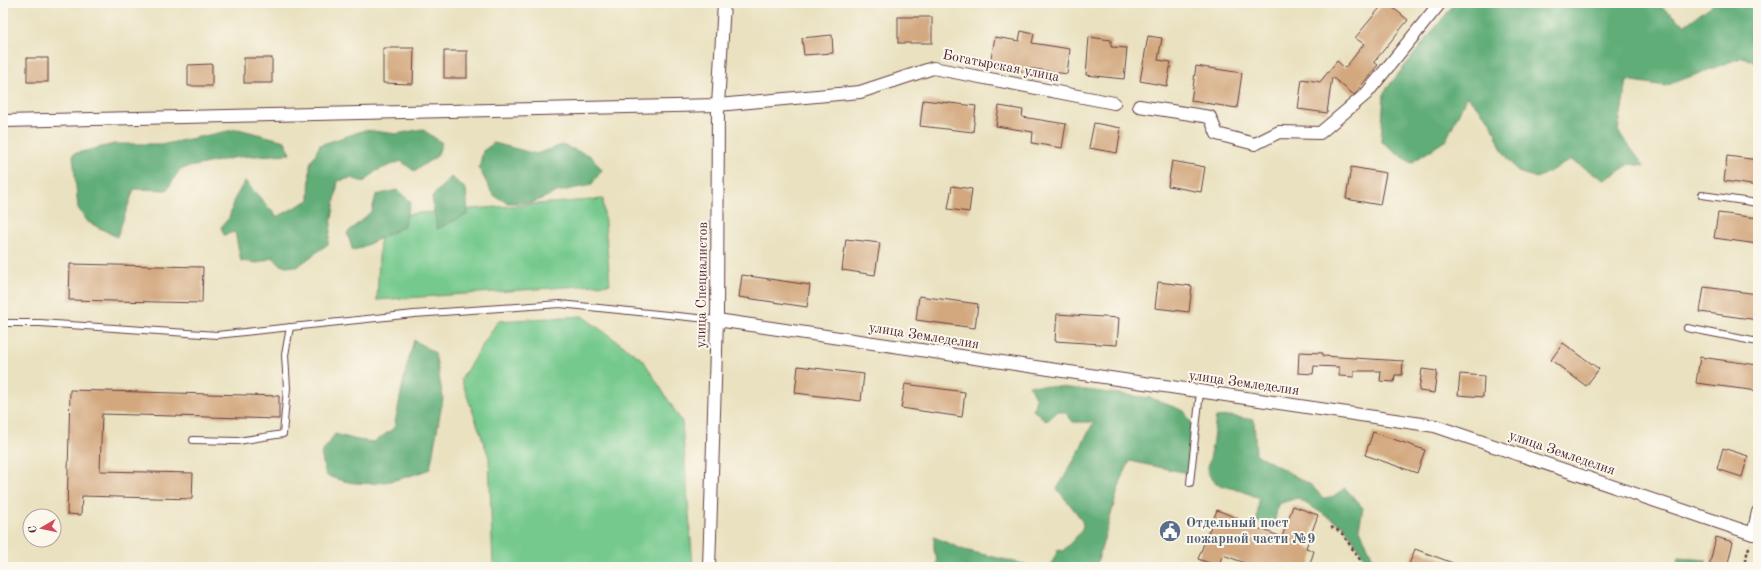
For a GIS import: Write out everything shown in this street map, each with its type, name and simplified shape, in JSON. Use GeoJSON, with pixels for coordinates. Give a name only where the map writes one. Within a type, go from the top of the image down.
{"type":"FeatureCollection","features":[{"type":"Feature","properties":{"kind":"street","name":"улица Специалистов"},"geometry":{"type":"LineString","coordinates":[[709,567],[717,320],[718,105],[724,3]]}},
{"type":"Feature","properties":{"kind":"street"},"geometry":{"type":"LineString","coordinates":[[1139,106],[1210,117],[1217,134],[1255,144],[1279,132],[1320,133],[1366,94],[1440,3]]}},
{"type":"Feature","properties":{"kind":"street","name":"Богатырская улица"},"geometry":{"type":"LineString","coordinates":[[3,121],[718,105],[860,92],[933,68],[1114,103]]}},
{"type":"Feature","properties":{"kind":"street","name":"улица Земледелия"},"geometry":{"type":"LineString","coordinates":[[717,320],[1435,426],[1754,534]]}},
{"type":"Feature","properties":{"kind":"street"},"geometry":{"type":"LineString","coordinates":[[1754,534],[1758,512]]}},
{"type":"Feature","properties":{"kind":"lane"},"geometry":{"type":"LineString","coordinates":[[1702,195],[1758,203]]}},
{"type":"Feature","properties":{"kind":"lane"},"geometry":{"type":"LineString","coordinates":[[3,323],[40,323],[216,334],[414,314],[560,304],[717,320]]}},
{"type":"Feature","properties":{"kind":"lane"},"geometry":{"type":"LineString","coordinates":[[193,440],[238,441],[283,434],[287,388],[285,355],[290,327]]}},
{"type":"Feature","properties":{"kind":"lane"},"geometry":{"type":"LineString","coordinates":[[1687,328],[1758,342]]}},
{"type":"Feature","properties":{"kind":"lane"},"geometry":{"type":"LineString","coordinates":[[1190,483],[1200,392]]}},
{"type":"Feature","properties":{"kind":"path"},"geometry":{"type":"LineString","coordinates":[[1331,527],[1341,532],[1365,567]]}},
{"type":"Feature","properties":{"kind":"path"},"geometry":{"type":"LineString","coordinates":[[1744,567],[1754,534]]}},
{"type":"Feature","properties":{"kind":"green space"},"geometry":{"type":"Polygon","coordinates":[[[1455,3],[1656,3],[1685,25],[1715,3],[1758,3],[1758,64],[1743,57],[1665,86],[1627,80],[1618,131],[1644,166],[1630,164],[1605,180],[1571,160],[1537,178],[1518,172],[1502,150],[1491,122],[1467,96],[1446,140],[1411,163],[1381,141],[1384,92],[1455,3]]]}},
{"type":"Feature","properties":{"kind":"green space"},"geometry":{"type":"Polygon","coordinates":[[[238,129],[285,141],[290,154],[237,157],[180,169],[167,190],[134,189],[117,237],[88,222],[78,208],[73,154],[114,144],[165,144],[238,129]]]}},
{"type":"Feature","properties":{"kind":"green space"},"geometry":{"type":"Polygon","coordinates":[[[422,129],[442,143],[437,156],[414,171],[401,161],[376,171],[364,182],[351,178],[338,181],[328,244],[297,267],[280,265],[273,257],[258,263],[241,261],[235,232],[224,235],[221,227],[229,218],[235,198],[245,181],[277,217],[309,200],[310,164],[320,145],[365,130],[397,134],[422,129]]]}},
{"type":"Feature","properties":{"kind":"green space"},"geometry":{"type":"Polygon","coordinates":[[[494,143],[536,154],[562,145],[591,156],[602,170],[591,185],[557,192],[532,203],[508,203],[493,195],[479,168],[483,151],[494,143]]]}},
{"type":"Feature","properties":{"kind":"green space"},"geometry":{"type":"Polygon","coordinates":[[[451,177],[466,189],[468,214],[437,229],[432,197],[451,177]]]}},
{"type":"Feature","properties":{"kind":"green space"},"geometry":{"type":"Polygon","coordinates":[[[397,190],[411,202],[403,227],[353,251],[347,233],[372,211],[376,195],[397,190]]]}},
{"type":"Feature","properties":{"kind":"green space"},"geometry":{"type":"Polygon","coordinates":[[[603,199],[610,284],[377,300],[381,216],[603,199]]]}},
{"type":"Feature","properties":{"kind":"green space"},"geometry":{"type":"Polygon","coordinates":[[[582,316],[643,360],[682,422],[693,567],[493,567],[489,457],[461,379],[498,321],[582,316]]]}},
{"type":"Feature","properties":{"kind":"green space"},"geometry":{"type":"Polygon","coordinates":[[[414,340],[435,353],[443,398],[430,469],[404,478],[366,484],[353,483],[326,475],[321,454],[335,434],[357,440],[374,442],[394,428],[405,373],[414,340]]]}},
{"type":"Feature","properties":{"kind":"green space"},"geometry":{"type":"Polygon","coordinates":[[[1029,385],[1061,387],[1151,398],[1184,411],[1192,424],[1191,451],[1187,473],[1130,461],[1121,480],[1096,567],[1050,567],[1058,550],[1063,551],[1078,535],[1083,525],[1080,517],[1057,489],[1094,422],[1073,422],[1066,413],[1058,411],[1047,421],[1033,410],[1036,399],[1029,385]]]}},
{"type":"Feature","properties":{"kind":"green space"},"geometry":{"type":"Polygon","coordinates":[[[1230,416],[1254,420],[1256,454],[1311,485],[1323,498],[1332,497],[1345,488],[1363,508],[1359,528],[1377,567],[1371,567],[1345,527],[1297,498],[1278,504],[1274,525],[1257,522],[1259,498],[1242,491],[1216,484],[1207,472],[1216,417],[1230,416]]]}},
{"type":"Feature","properties":{"kind":"green space"},"geometry":{"type":"Polygon","coordinates":[[[934,537],[964,550],[1036,567],[934,567],[938,562],[934,550],[934,537]]]}},
{"type":"Feature","properties":{"kind":"green space"},"geometry":{"type":"Polygon","coordinates":[[[1679,558],[1707,560],[1705,567],[1674,567],[1679,558]]]}},
{"type":"Feature","properties":{"kind":"building"},"geometry":{"type":"Polygon","coordinates":[[[1384,3],[1387,3],[1408,20],[1374,62],[1378,65],[1354,95],[1332,77],[1327,113],[1298,109],[1302,79],[1320,82],[1337,61],[1345,68],[1364,44],[1355,38],[1384,3]]]}},
{"type":"Feature","properties":{"kind":"building"},"geometry":{"type":"Polygon","coordinates":[[[898,17],[932,17],[932,43],[898,43],[898,17]]]}},
{"type":"Feature","properties":{"kind":"building"},"geometry":{"type":"Polygon","coordinates":[[[1021,31],[1034,34],[1032,43],[1070,49],[1067,74],[1027,68],[1026,72],[990,64],[995,37],[1019,41],[1021,31]]]}},
{"type":"Feature","properties":{"kind":"building"},"geometry":{"type":"Polygon","coordinates":[[[832,35],[833,53],[804,55],[802,38],[832,35]]]}},
{"type":"Feature","properties":{"kind":"building"},"geometry":{"type":"Polygon","coordinates":[[[1148,36],[1162,38],[1158,60],[1171,62],[1167,86],[1140,81],[1148,36]]]}},
{"type":"Feature","properties":{"kind":"building"},"geometry":{"type":"Polygon","coordinates":[[[1089,37],[1111,40],[1111,47],[1127,48],[1124,79],[1086,75],[1089,37]]]}},
{"type":"Feature","properties":{"kind":"building"},"geometry":{"type":"Polygon","coordinates":[[[383,48],[414,48],[413,84],[383,83],[383,48]]]}},
{"type":"Feature","properties":{"kind":"building"},"geometry":{"type":"Polygon","coordinates":[[[444,51],[467,51],[467,78],[444,78],[444,51]]]}},
{"type":"Feature","properties":{"kind":"building"},"geometry":{"type":"Polygon","coordinates":[[[27,58],[48,58],[48,82],[27,82],[27,58]]]}},
{"type":"Feature","properties":{"kind":"building"},"geometry":{"type":"Polygon","coordinates":[[[244,58],[272,58],[272,83],[244,83],[244,58]]]}},
{"type":"Feature","properties":{"kind":"building"},"geometry":{"type":"Polygon","coordinates":[[[212,64],[212,86],[188,86],[188,65],[212,64]]]}},
{"type":"Feature","properties":{"kind":"building"},"geometry":{"type":"Polygon","coordinates":[[[1196,66],[1242,73],[1237,108],[1191,101],[1196,66]]]}},
{"type":"Feature","properties":{"kind":"building"},"geometry":{"type":"Polygon","coordinates":[[[923,100],[976,106],[973,132],[920,126],[923,100]]]}},
{"type":"Feature","properties":{"kind":"building"},"geometry":{"type":"Polygon","coordinates":[[[999,106],[1023,110],[1022,117],[1066,124],[1062,148],[1032,143],[1033,132],[996,126],[999,106]]]}},
{"type":"Feature","properties":{"kind":"building"},"geometry":{"type":"Polygon","coordinates":[[[1094,123],[1121,128],[1117,153],[1089,148],[1094,123]]]}},
{"type":"Feature","properties":{"kind":"building"},"geometry":{"type":"Polygon","coordinates":[[[1727,156],[1758,160],[1758,186],[1724,181],[1727,156]]]}},
{"type":"Feature","properties":{"kind":"building"},"geometry":{"type":"Polygon","coordinates":[[[1172,161],[1205,167],[1201,192],[1168,186],[1172,161]]]}},
{"type":"Feature","properties":{"kind":"building"},"geometry":{"type":"Polygon","coordinates":[[[1351,167],[1386,173],[1380,205],[1346,199],[1351,167]]]}},
{"type":"Feature","properties":{"kind":"building"},"geometry":{"type":"Polygon","coordinates":[[[952,186],[972,189],[969,212],[948,209],[952,186]]]}},
{"type":"Feature","properties":{"kind":"building"},"geometry":{"type":"Polygon","coordinates":[[[1718,213],[1758,218],[1758,244],[1714,238],[1718,213]]]}},
{"type":"Feature","properties":{"kind":"building"},"geometry":{"type":"Polygon","coordinates":[[[846,239],[880,243],[875,275],[842,270],[846,239]]]}},
{"type":"Feature","properties":{"kind":"building"},"geometry":{"type":"Polygon","coordinates":[[[70,264],[203,267],[202,303],[69,300],[70,264]]]}},
{"type":"Feature","properties":{"kind":"building"},"geometry":{"type":"Polygon","coordinates":[[[742,275],[810,285],[807,307],[739,297],[742,275]]]}},
{"type":"Feature","properties":{"kind":"building"},"geometry":{"type":"Polygon","coordinates":[[[1158,282],[1192,286],[1189,312],[1155,308],[1158,282]]]}},
{"type":"Feature","properties":{"kind":"building"},"geometry":{"type":"Polygon","coordinates":[[[1704,287],[1758,294],[1758,320],[1700,312],[1704,287]]]}},
{"type":"Feature","properties":{"kind":"building"},"geometry":{"type":"Polygon","coordinates":[[[919,296],[978,304],[975,328],[916,320],[919,296]]]}},
{"type":"Feature","properties":{"kind":"building"},"geometry":{"type":"Polygon","coordinates":[[[1057,314],[1119,318],[1117,345],[1055,341],[1057,314]]]}},
{"type":"Feature","properties":{"kind":"building"},"geometry":{"type":"Polygon","coordinates":[[[1563,343],[1599,369],[1586,386],[1551,360],[1563,343]]]}},
{"type":"Feature","properties":{"kind":"building"},"geometry":{"type":"Polygon","coordinates":[[[1299,352],[1323,353],[1323,356],[1403,361],[1402,375],[1395,375],[1394,382],[1380,381],[1381,371],[1354,371],[1354,377],[1339,376],[1339,367],[1314,366],[1313,374],[1298,373],[1299,352]]]}},
{"type":"Feature","properties":{"kind":"building"},"geometry":{"type":"Polygon","coordinates":[[[1700,357],[1758,365],[1758,391],[1696,383],[1700,357]]]}},
{"type":"Feature","properties":{"kind":"building"},"geometry":{"type":"Polygon","coordinates":[[[798,366],[864,374],[861,401],[795,393],[798,366]]]}},
{"type":"Feature","properties":{"kind":"building"},"geometry":{"type":"Polygon","coordinates":[[[1422,369],[1437,371],[1434,393],[1419,391],[1422,369]]]}},
{"type":"Feature","properties":{"kind":"building"},"geometry":{"type":"Polygon","coordinates":[[[1460,374],[1484,376],[1483,397],[1458,395],[1460,374]]]}},
{"type":"Feature","properties":{"kind":"building"},"geometry":{"type":"Polygon","coordinates":[[[905,384],[965,392],[962,417],[901,408],[905,384]]]}},
{"type":"Feature","properties":{"kind":"building"},"geometry":{"type":"Polygon","coordinates":[[[70,390],[279,396],[279,419],[102,414],[100,471],[193,473],[192,499],[82,496],[81,515],[67,514],[70,390]]]}},
{"type":"Feature","properties":{"kind":"building"},"geometry":{"type":"Polygon","coordinates":[[[1373,432],[1425,450],[1417,473],[1365,455],[1373,432]]]}},
{"type":"Feature","properties":{"kind":"building"},"geometry":{"type":"Polygon","coordinates":[[[1723,448],[1748,456],[1742,477],[1717,469],[1723,448]]]}},
{"type":"Feature","properties":{"kind":"building"},"geometry":{"type":"Polygon","coordinates":[[[1293,506],[1318,515],[1306,548],[1314,551],[1309,567],[1256,567],[1223,555],[1218,566],[1198,559],[1217,510],[1237,518],[1236,520],[1282,537],[1293,506]]]}},
{"type":"Feature","properties":{"kind":"building"},"geometry":{"type":"Polygon","coordinates":[[[1716,537],[1733,542],[1727,567],[1709,567],[1716,537]]]}},
{"type":"Feature","properties":{"kind":"building"},"geometry":{"type":"Polygon","coordinates":[[[1415,549],[1461,566],[1461,567],[1408,567],[1415,549]]]}},
{"type":"Feature","properties":{"kind":"place","name":"Отдельный пост пожарной части №9"},"geometry":{"type":"Point","coordinates":[1170,531]}}]}
